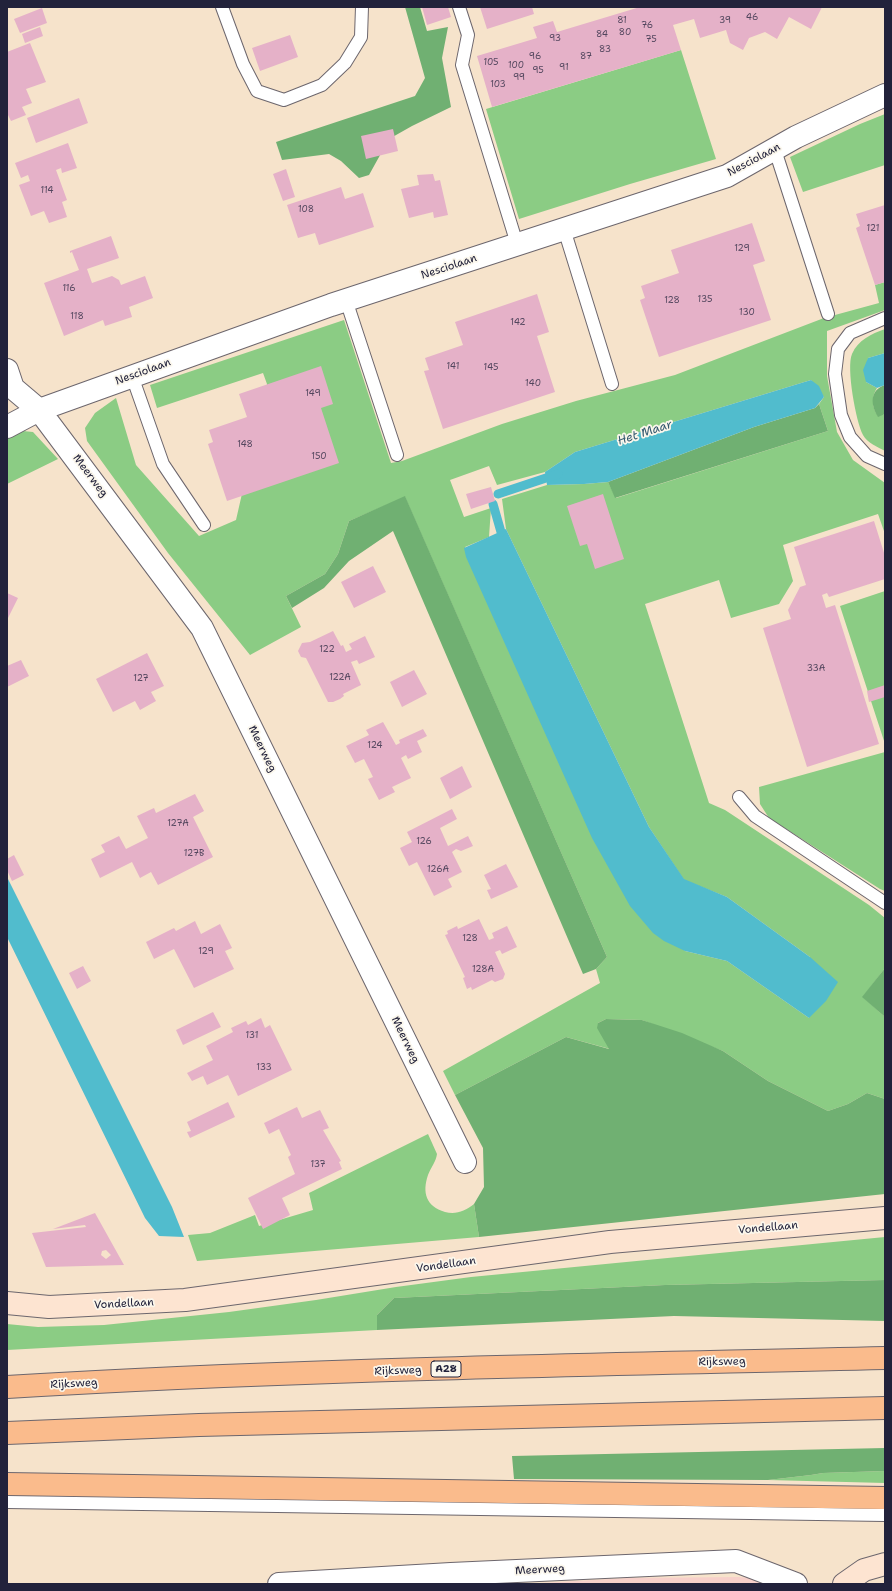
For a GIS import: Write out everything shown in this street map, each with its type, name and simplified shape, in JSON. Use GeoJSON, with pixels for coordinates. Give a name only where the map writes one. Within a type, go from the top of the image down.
{"type":"FeatureCollection","features":[{"type":"Feature","properties":{"kind":"highway","name":"Rijksweg"},"geometry":{"type":"LineString","coordinates":[[7,1387],[539,1366],[885,1358]]}},
{"type":"Feature","properties":{"kind":"highway"},"geometry":{"type":"LineString","coordinates":[[7,1433],[199,1425],[885,1408]]}},
{"type":"Feature","properties":{"kind":"highway"},"geometry":{"type":"LineString","coordinates":[[7,1484],[885,1498]]}},
{"type":"Feature","properties":{"kind":"main road","name":"Vondellaan"},"geometry":{"type":"LineString","coordinates":[[7,1303],[56,1307],[185,1300],[610,1242],[885,1218]]}},
{"type":"Feature","properties":{"kind":"main road"},"geometry":{"type":"LineString","coordinates":[[844,1584],[864,1570],[885,1564]]}},
{"type":"Feature","properties":{"kind":"street","name":"Nesciolaan"},"geometry":{"type":"LineString","coordinates":[[7,427],[39,410],[346,300],[727,176],[796,137],[885,95]]}},
{"type":"Feature","properties":{"kind":"street","name":"Meerweg"},"geometry":{"type":"LineString","coordinates":[[7,370],[14,388],[39,410],[202,628],[465,1162]]}},
{"type":"Feature","properties":{"kind":"street","name":"Meerweg"},"geometry":{"type":"LineString","coordinates":[[279,1584],[450,1579],[736,1561],[782,1582]]}},
{"type":"Feature","properties":{"kind":"lane"},"geometry":{"type":"LineString","coordinates":[[222,7],[243,64],[257,91],[284,100],[322,85],[345,63],[361,37],[362,7]]}},
{"type":"Feature","properties":{"kind":"lane"},"geometry":{"type":"LineString","coordinates":[[459,7],[468,34],[462,66],[517,244]]}},
{"type":"Feature","properties":{"kind":"lane"},"geometry":{"type":"LineString","coordinates":[[775,150],[828,314]]}},
{"type":"Feature","properties":{"kind":"lane"},"geometry":{"type":"LineString","coordinates":[[564,229],[612,384]]}},
{"type":"Feature","properties":{"kind":"lane"},"geometry":{"type":"LineString","coordinates":[[346,300],[397,454]]}},
{"type":"Feature","properties":{"kind":"lane"},"geometry":{"type":"LineString","coordinates":[[885,318],[850,333],[838,349],[835,374],[841,415],[850,437],[867,456],[885,464]]}},
{"type":"Feature","properties":{"kind":"lane"},"geometry":{"type":"LineString","coordinates":[[132,376],[163,464],[204,525]]}},
{"type":"Feature","properties":{"kind":"lane"},"geometry":{"type":"LineString","coordinates":[[739,797],[755,816],[885,903]]}},
{"type":"Feature","properties":{"kind":"lane"},"geometry":{"type":"LineString","coordinates":[[7,1502],[885,1515]]}},
{"type":"Feature","properties":{"kind":"shaded area"},"geometry":{"type":"Polygon","coordinates":[[[739,1577],[761,1579],[767,1584],[523,1584],[629,1578],[739,1577]]]}},
{"type":"Feature","properties":{"kind":"green space"},"geometry":{"type":"Polygon","coordinates":[[[405,7],[420,7],[427,31],[448,27],[442,58],[451,107],[389,139],[369,175],[359,178],[341,161],[329,154],[282,160],[276,142],[415,96],[425,78],[405,7]]]}},
{"type":"Feature","properties":{"kind":"green space"},"geometry":{"type":"Polygon","coordinates":[[[681,50],[716,159],[519,219],[486,109],[681,50]]]}},
{"type":"Feature","properties":{"kind":"green space"},"geometry":{"type":"Polygon","coordinates":[[[885,114],[885,165],[803,192],[790,157],[885,114]]]}},
{"type":"Feature","properties":{"kind":"green space"},"geometry":{"type":"Polygon","coordinates":[[[885,282],[885,310],[827,331],[827,376],[837,432],[853,460],[885,483],[885,534],[878,514],[783,545],[793,581],[779,604],[731,618],[719,580],[645,604],[709,803],[725,810],[869,905],[885,918],[885,968],[863,997],[885,1017],[885,1099],[867,1093],[848,1104],[828,1111],[768,1081],[723,1051],[642,1020],[606,1019],[598,1023],[610,1049],[566,1037],[455,1095],[443,1071],[600,983],[596,969],[607,957],[405,497],[349,521],[338,554],[325,574],[286,596],[301,627],[250,655],[168,553],[87,441],[85,428],[95,413],[116,398],[136,465],[199,536],[236,520],[267,384],[263,373],[157,408],[150,385],[344,320],[391,463],[402,461],[502,424],[576,401],[675,375],[824,318],[879,303],[875,285],[885,282]],[[811,380],[575,452],[545,472],[497,485],[489,466],[450,480],[464,517],[491,508],[489,537],[465,547],[685,951],[727,961],[809,1018],[810,957],[727,897],[684,880],[649,827],[506,529],[502,499],[547,485],[608,482],[616,498],[828,431],[819,404],[824,397],[811,380]]]}},
{"type":"Feature","properties":{"kind":"green space"},"geometry":{"type":"Polygon","coordinates":[[[885,329],[885,353],[868,358],[866,382],[877,388],[873,399],[873,406],[876,413],[878,416],[885,414],[885,451],[870,443],[863,435],[860,428],[857,419],[851,382],[850,361],[852,354],[861,341],[870,335],[885,329]]]}},
{"type":"Feature","properties":{"kind":"green space"},"geometry":{"type":"Polygon","coordinates":[[[885,385],[885,414],[878,417],[875,412],[873,398],[876,390],[885,385]]]}},
{"type":"Feature","properties":{"kind":"green space"},"geometry":{"type":"Polygon","coordinates":[[[819,404],[828,431],[615,498],[608,482],[754,427],[815,408],[819,404]]]}},
{"type":"Feature","properties":{"kind":"green space"},"geometry":{"type":"Polygon","coordinates":[[[23,431],[33,432],[58,459],[7,484],[7,438],[23,431]]]}},
{"type":"Feature","properties":{"kind":"green space"},"geometry":{"type":"Polygon","coordinates":[[[405,496],[607,957],[596,969],[583,974],[393,531],[349,561],[324,588],[292,608],[286,596],[325,574],[338,554],[349,521],[405,496]]]}},
{"type":"Feature","properties":{"kind":"green space"},"geometry":{"type":"Polygon","coordinates":[[[885,591],[885,744],[840,606],[885,591]]]}},
{"type":"Feature","properties":{"kind":"green space"},"geometry":{"type":"Polygon","coordinates":[[[885,752],[885,891],[769,818],[760,804],[759,787],[885,752]]]}},
{"type":"Feature","properties":{"kind":"green space"},"geometry":{"type":"Polygon","coordinates":[[[885,968],[885,1017],[862,997],[885,968]]]}},
{"type":"Feature","properties":{"kind":"green space"},"geometry":{"type":"Polygon","coordinates":[[[606,1019],[642,1020],[682,1033],[723,1051],[768,1081],[828,1111],[848,1104],[867,1093],[885,1099],[885,1194],[479,1237],[474,1204],[484,1187],[483,1148],[455,1095],[566,1037],[609,1049],[597,1028],[598,1023],[606,1019]]]}},
{"type":"Feature","properties":{"kind":"green space"},"geometry":{"type":"Polygon","coordinates":[[[428,1134],[437,1154],[436,1160],[426,1182],[425,1188],[427,1198],[433,1206],[449,1213],[460,1212],[474,1204],[479,1237],[197,1261],[188,1235],[210,1233],[255,1215],[259,1226],[313,1210],[309,1193],[428,1134]]]}},
{"type":"Feature","properties":{"kind":"green space"},"geometry":{"type":"Polygon","coordinates":[[[885,1237],[885,1280],[665,1285],[394,1298],[377,1315],[377,1330],[7,1350],[7,1324],[38,1327],[104,1325],[229,1312],[471,1277],[885,1237]]]}},
{"type":"Feature","properties":{"kind":"green space"},"geometry":{"type":"Polygon","coordinates":[[[885,1280],[885,1321],[674,1316],[377,1330],[377,1315],[394,1298],[665,1285],[885,1280]]]}},
{"type":"Feature","properties":{"kind":"green space"},"geometry":{"type":"Polygon","coordinates":[[[885,1448],[885,1471],[823,1473],[768,1480],[514,1479],[512,1456],[885,1448]]]}},
{"type":"Feature","properties":{"kind":"green space"},"geometry":{"type":"Polygon","coordinates":[[[885,1471],[885,1483],[768,1480],[823,1473],[885,1471]]]}},
{"type":"Feature","properties":{"kind":"water"},"geometry":{"type":"Polygon","coordinates":[[[885,353],[885,385],[877,388],[866,382],[863,370],[868,358],[885,353]]]}},
{"type":"Feature","properties":{"kind":"water"},"geometry":{"type":"Polygon","coordinates":[[[811,380],[819,386],[824,397],[815,408],[754,427],[608,482],[547,485],[545,472],[575,452],[811,380]]]}},
{"type":"Feature","properties":{"kind":"water"},"geometry":{"type":"Polygon","coordinates":[[[506,529],[649,827],[684,879],[727,897],[810,957],[838,982],[826,1001],[809,1018],[727,961],[685,951],[664,941],[653,933],[630,906],[592,838],[466,557],[464,548],[506,529]]]}},
{"type":"Feature","properties":{"kind":"water"},"geometry":{"type":"Polygon","coordinates":[[[7,877],[172,1207],[184,1237],[159,1236],[145,1218],[7,937],[7,877]]]}},
{"type":"Feature","properties":{"kind":"building"},"geometry":{"type":"Polygon","coordinates":[[[422,7],[448,7],[451,17],[427,25],[422,7]]]}},
{"type":"Feature","properties":{"kind":"building"},"geometry":{"type":"Polygon","coordinates":[[[480,7],[532,7],[534,14],[487,29],[480,7]]]}},
{"type":"Feature","properties":{"kind":"building"},"geometry":{"type":"Polygon","coordinates":[[[640,7],[822,7],[811,29],[789,17],[777,39],[765,32],[749,38],[743,50],[730,43],[726,30],[700,38],[694,19],[673,25],[681,50],[492,107],[477,56],[537,38],[533,27],[553,21],[557,32],[640,7]]]}},
{"type":"Feature","properties":{"kind":"building"},"geometry":{"type":"Polygon","coordinates":[[[42,8],[47,23],[20,33],[14,19],[42,8]]]}},
{"type":"Feature","properties":{"kind":"building"},"geometry":{"type":"Polygon","coordinates":[[[40,27],[43,36],[25,43],[22,34],[40,27]]]}},
{"type":"Feature","properties":{"kind":"building"},"geometry":{"type":"Polygon","coordinates":[[[290,35],[298,57],[260,71],[252,48],[290,35]]]}},
{"type":"Feature","properties":{"kind":"building"},"geometry":{"type":"Polygon","coordinates":[[[30,43],[46,82],[26,89],[32,103],[22,107],[26,115],[11,121],[7,113],[7,52],[30,43]]]}},
{"type":"Feature","properties":{"kind":"building"},"geometry":{"type":"Polygon","coordinates":[[[79,98],[88,123],[36,143],[27,118],[79,98]]]}},
{"type":"Feature","properties":{"kind":"building"},"geometry":{"type":"Polygon","coordinates":[[[393,129],[398,151],[366,159],[361,136],[393,129]]]}},
{"type":"Feature","properties":{"kind":"building"},"geometry":{"type":"Polygon","coordinates":[[[68,143],[77,168],[62,173],[61,168],[56,170],[67,200],[62,202],[67,217],[49,223],[44,211],[31,216],[19,185],[30,181],[28,175],[21,178],[15,163],[68,143]]]}},
{"type":"Feature","properties":{"kind":"building"},"geometry":{"type":"Polygon","coordinates":[[[286,169],[295,197],[283,201],[273,174],[286,169]]]}},
{"type":"Feature","properties":{"kind":"building"},"geometry":{"type":"Polygon","coordinates":[[[433,174],[435,181],[440,180],[448,215],[434,218],[433,212],[409,218],[401,189],[419,185],[417,175],[433,174]]]}},
{"type":"Feature","properties":{"kind":"building"},"geometry":{"type":"Polygon","coordinates":[[[341,187],[345,199],[363,193],[374,227],[319,245],[315,233],[298,238],[287,205],[341,187]]]}},
{"type":"Feature","properties":{"kind":"building"},"geometry":{"type":"Polygon","coordinates":[[[885,205],[885,282],[875,285],[856,228],[860,226],[856,214],[885,205]]]}},
{"type":"Feature","properties":{"kind":"building"},"geometry":{"type":"Polygon","coordinates":[[[752,223],[765,261],[753,265],[771,320],[659,357],[640,300],[645,298],[641,286],[679,273],[671,250],[752,223]]]}},
{"type":"Feature","properties":{"kind":"building"},"geometry":{"type":"Polygon","coordinates":[[[111,236],[119,258],[87,269],[92,283],[112,276],[119,280],[121,285],[145,276],[153,298],[129,307],[132,317],[105,326],[103,320],[64,336],[44,283],[79,270],[72,252],[70,253],[70,251],[111,236]]]}},
{"type":"Feature","properties":{"kind":"building"},"geometry":{"type":"Polygon","coordinates":[[[537,294],[549,332],[537,336],[555,392],[443,429],[424,371],[429,370],[425,358],[463,345],[455,322],[537,294]]]}},
{"type":"Feature","properties":{"kind":"building"},"geometry":{"type":"Polygon","coordinates":[[[321,366],[333,404],[321,408],[339,463],[227,501],[208,444],[213,442],[209,430],[247,417],[239,394],[321,366]]]}},
{"type":"Feature","properties":{"kind":"building"},"geometry":{"type":"Polygon","coordinates":[[[491,487],[495,501],[471,509],[466,494],[491,487]]]}},
{"type":"Feature","properties":{"kind":"building"},"geometry":{"type":"Polygon","coordinates":[[[603,494],[624,559],[595,569],[587,544],[580,546],[567,506],[603,494]]]}},
{"type":"Feature","properties":{"kind":"building"},"geometry":{"type":"Polygon","coordinates":[[[874,521],[885,556],[885,579],[829,597],[827,593],[822,595],[826,608],[835,605],[879,744],[807,767],[763,628],[791,619],[788,610],[800,587],[806,585],[794,547],[874,521]]]}},
{"type":"Feature","properties":{"kind":"building"},"geometry":{"type":"Polygon","coordinates":[[[373,566],[386,592],[354,608],[341,582],[373,566]]]}},
{"type":"Feature","properties":{"kind":"building"},"geometry":{"type":"Polygon","coordinates":[[[7,593],[18,598],[7,620],[7,593]]]}},
{"type":"Feature","properties":{"kind":"building"},"geometry":{"type":"Polygon","coordinates":[[[333,631],[346,652],[352,649],[349,644],[365,636],[375,657],[359,664],[357,660],[351,662],[361,685],[343,694],[344,696],[340,699],[333,702],[328,702],[306,658],[301,657],[298,651],[302,643],[310,642],[333,631]]]}},
{"type":"Feature","properties":{"kind":"building"},"geometry":{"type":"Polygon","coordinates":[[[147,653],[164,686],[151,692],[156,701],[140,710],[135,701],[113,712],[96,679],[147,653]]]}},
{"type":"Feature","properties":{"kind":"building"},"geometry":{"type":"Polygon","coordinates":[[[21,660],[29,676],[7,687],[7,666],[21,660]]]}},
{"type":"Feature","properties":{"kind":"building"},"geometry":{"type":"Polygon","coordinates":[[[414,670],[427,694],[402,707],[390,682],[414,670]]]}},
{"type":"Feature","properties":{"kind":"building"},"geometry":{"type":"Polygon","coordinates":[[[885,685],[885,697],[869,702],[867,691],[885,685]]]}},
{"type":"Feature","properties":{"kind":"building"},"geometry":{"type":"Polygon","coordinates":[[[383,722],[396,745],[400,743],[399,740],[423,729],[427,736],[417,741],[422,752],[408,759],[406,755],[401,758],[411,778],[392,787],[395,792],[379,800],[368,779],[373,777],[364,759],[355,763],[346,746],[369,735],[366,730],[383,722]]]}},
{"type":"Feature","properties":{"kind":"building"},"geometry":{"type":"Polygon","coordinates":[[[462,766],[472,787],[450,799],[440,778],[462,766]]]}},
{"type":"Feature","properties":{"kind":"building"},"geometry":{"type":"Polygon","coordinates":[[[195,794],[204,811],[193,817],[213,857],[158,885],[151,872],[140,878],[132,862],[100,878],[91,859],[105,852],[101,845],[119,836],[126,849],[148,838],[137,816],[154,808],[156,813],[195,794]]]}},
{"type":"Feature","properties":{"kind":"building"},"geometry":{"type":"Polygon","coordinates":[[[452,809],[457,819],[440,828],[448,846],[468,836],[473,846],[461,851],[456,849],[452,852],[462,872],[448,879],[452,887],[434,896],[417,862],[409,866],[400,848],[412,842],[407,832],[452,809]]]}},
{"type":"Feature","properties":{"kind":"building"},"geometry":{"type":"Polygon","coordinates":[[[14,855],[24,875],[12,881],[7,870],[7,859],[14,855]]]}},
{"type":"Feature","properties":{"kind":"building"},"geometry":{"type":"Polygon","coordinates":[[[506,864],[518,887],[491,899],[487,890],[491,889],[484,875],[506,864]]]}},
{"type":"Feature","properties":{"kind":"building"},"geometry":{"type":"Polygon","coordinates":[[[479,919],[489,940],[494,938],[492,933],[507,926],[517,947],[502,954],[500,950],[495,952],[505,974],[503,979],[495,982],[492,980],[472,990],[471,987],[467,989],[463,978],[465,977],[445,935],[448,934],[447,931],[457,926],[458,929],[479,919]]]}},
{"type":"Feature","properties":{"kind":"building"},"geometry":{"type":"Polygon","coordinates":[[[195,921],[201,934],[220,924],[232,948],[225,951],[234,969],[194,988],[174,949],[154,959],[146,942],[174,928],[176,931],[195,921]]]}},
{"type":"Feature","properties":{"kind":"building"},"geometry":{"type":"Polygon","coordinates":[[[83,966],[91,981],[77,989],[69,973],[83,966]]]}},
{"type":"Feature","properties":{"kind":"building"},"geometry":{"type":"Polygon","coordinates":[[[213,1012],[221,1027],[183,1045],[176,1030],[213,1012]]]}},
{"type":"Feature","properties":{"kind":"building"},"geometry":{"type":"Polygon","coordinates":[[[261,1018],[265,1028],[270,1025],[292,1070],[238,1096],[228,1075],[207,1085],[203,1076],[192,1081],[187,1073],[213,1060],[206,1046],[233,1032],[231,1028],[246,1021],[248,1025],[261,1018]]]}},
{"type":"Feature","properties":{"kind":"building"},"geometry":{"type":"Polygon","coordinates":[[[228,1102],[235,1117],[190,1138],[187,1132],[191,1131],[187,1122],[228,1102]]]}},
{"type":"Feature","properties":{"kind":"building"},"geometry":{"type":"Polygon","coordinates":[[[297,1107],[302,1118],[320,1110],[329,1128],[323,1130],[341,1161],[339,1162],[342,1169],[282,1198],[290,1215],[263,1229],[248,1198],[295,1174],[288,1157],[291,1155],[279,1129],[269,1134],[264,1123],[297,1107]]]}},
{"type":"Feature","properties":{"kind":"building"},"geometry":{"type":"Polygon","coordinates":[[[95,1213],[124,1265],[46,1267],[32,1233],[86,1227],[85,1225],[53,1229],[95,1213]],[[106,1250],[102,1251],[101,1255],[106,1259],[111,1255],[106,1250]]]}},
{"type":"Feature","properties":{"kind":"waterway","name":"Het Maar"},"geometry":{"type":"LineString","coordinates":[[498,494],[558,474]]}},
{"type":"Feature","properties":{"kind":"waterway"},"geometry":{"type":"LineString","coordinates":[[493,504],[501,532]]}}]}
